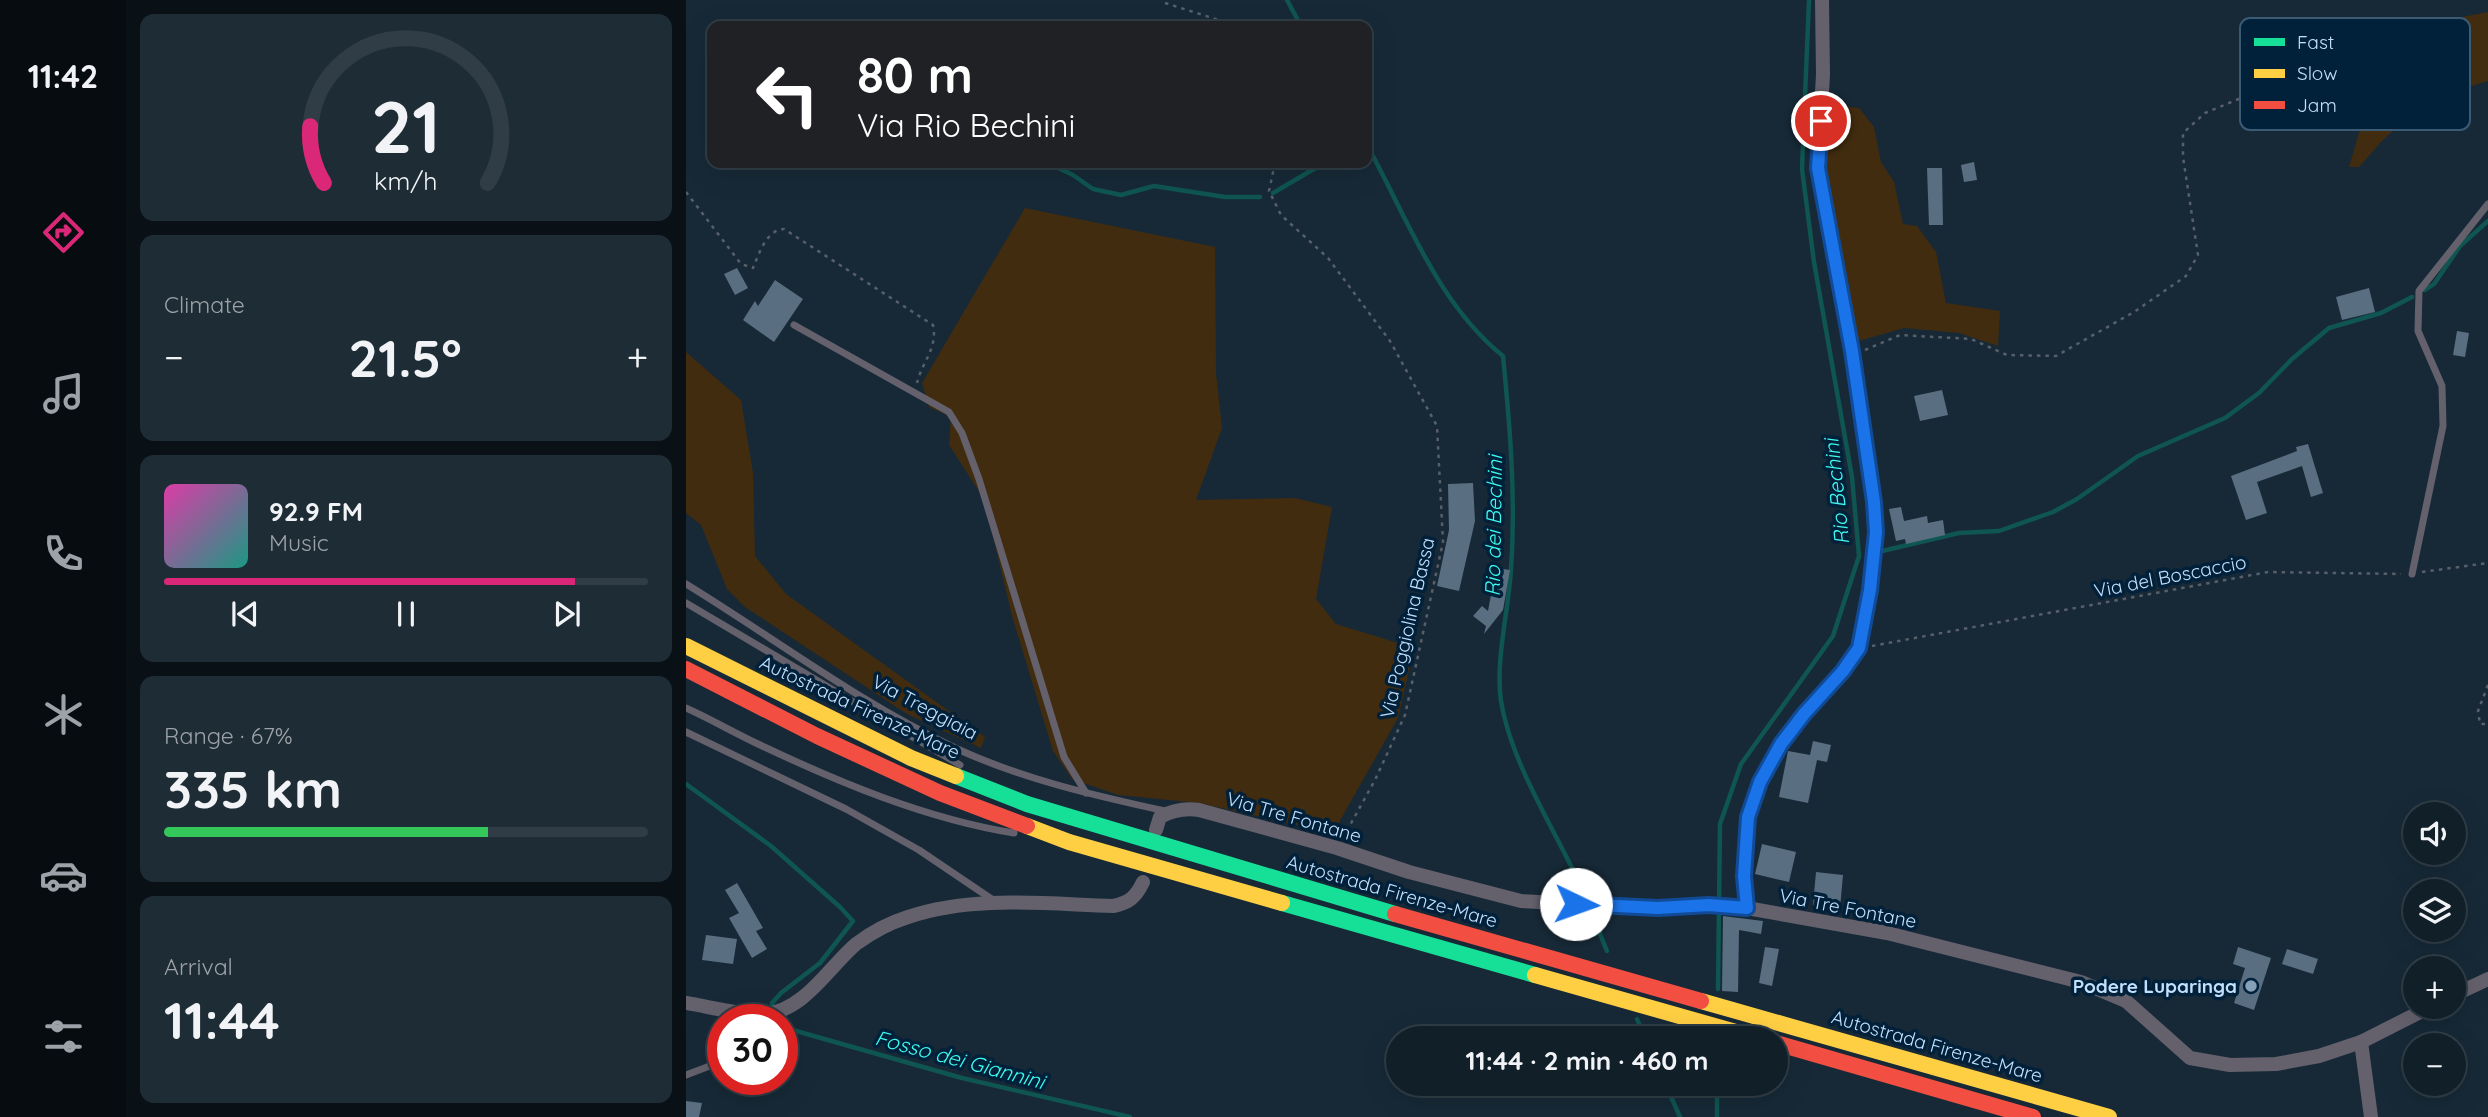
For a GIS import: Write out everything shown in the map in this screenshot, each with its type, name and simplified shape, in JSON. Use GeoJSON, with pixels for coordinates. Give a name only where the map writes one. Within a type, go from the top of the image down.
{"type":"FeatureCollection","features":[{"type":"Feature","properties":{"kind":"highway","name":"Autostrada Firenze-Mare"},"geometry":{"type":"LineString","coordinates":[[686,646],[911,758],[1027,804],[1329,895],[2109,1117]]}},
{"type":"Feature","properties":{"kind":"highway"},"geometry":{"type":"LineString","coordinates":[[686,669],[817,736],[940,793],[1069,842],[1714,1026]]}},
{"type":"Feature","properties":{"kind":"highway"},"geometry":{"type":"LineString","coordinates":[[1788,1046],[2033,1117]]}},
{"type":"Feature","properties":{"kind":"street"},"geometry":{"type":"LineString","coordinates":[[1747,908],[1744,876],[1748,817],[1760,782],[1781,744],[1859,648],[1870,590],[1876,532],[1852,351],[1818,168],[1824,74],[1822,0]]}},
{"type":"Feature","properties":{"kind":"street","name":"Via Tre Fontane"},"geometry":{"type":"LineString","coordinates":[[1169,812],[1186,808],[1199,810],[1337,848],[1409,872],[1521,901],[1658,908],[1709,905],[1747,908],[1887,933],[2081,982],[2126,1002],[2190,1058],[2230,1065],[2276,1064],[2319,1056],[2361,1042],[2406,1019]]}},
{"type":"Feature","properties":{"kind":"street"},"geometry":{"type":"LineString","coordinates":[[1156,831],[1160,817],[1169,812]]}},
{"type":"Feature","properties":{"kind":"street"},"geometry":{"type":"LineString","coordinates":[[792,1004],[854,946],[887,925],[932,910],[996,902],[1113,906],[1134,898],[1143,882]]}},
{"type":"Feature","properties":{"kind":"street"},"geometry":{"type":"LineString","coordinates":[[2466,989],[2488,979]]}},
{"type":"Feature","properties":{"kind":"street"},"geometry":{"type":"LineString","coordinates":[[686,1003],[707,1006]]}},
{"type":"Feature","properties":{"kind":"street"},"geometry":{"type":"LineString","coordinates":[[2361,1042],[2371,1117]]}},
{"type":"Feature","properties":{"kind":"lane"},"geometry":{"type":"LineString","coordinates":[[2412,574],[2443,426],[2442,386],[2418,331],[2419,290],[2488,204]]}},
{"type":"Feature","properties":{"kind":"lane"},"geometry":{"type":"LineString","coordinates":[[794,325],[949,412],[962,433],[979,478],[1065,757],[1086,793]]}},
{"type":"Feature","properties":{"kind":"lane","name":"Via Treggiaia"},"geometry":{"type":"LineString","coordinates":[[686,584],[856,692],[942,741],[1028,776],[1086,793],[1169,812]]}},
{"type":"Feature","properties":{"kind":"lane"},"geometry":{"type":"LineString","coordinates":[[686,603],[888,725],[1027,804]]}},
{"type":"Feature","properties":{"kind":"lane"},"geometry":{"type":"LineString","coordinates":[[686,708],[846,783],[981,828],[1069,842]]}},
{"type":"Feature","properties":{"kind":"lane"},"geometry":{"type":"LineString","coordinates":[[686,715],[696,712]]}},
{"type":"Feature","properties":{"kind":"lane"},"geometry":{"type":"LineString","coordinates":[[686,732],[846,809],[919,849],[996,902]]}},
{"type":"Feature","properties":{"kind":"lane"},"geometry":{"type":"LineString","coordinates":[[686,1075],[707,1067]]}},
{"type":"Feature","properties":{"kind":"path"},"geometry":{"type":"LineString","coordinates":[[1165,3],[1222,21]]}},
{"type":"Feature","properties":{"kind":"path"},"geometry":{"type":"LineString","coordinates":[[1852,351],[1866,350],[1900,335],[1971,339],[2007,355],[2056,356],[2134,312],[2186,276],[2198,255],[2183,158],[2183,133],[2205,113],[2240,98]]}},
{"type":"Feature","properties":{"kind":"path","name":"Via Poggiolina Bassa"},"geometry":{"type":"LineString","coordinates":[[1274,168],[1269,191],[1281,215],[1328,258],[1390,341],[1437,426],[1443,542],[1405,715],[1375,780],[1337,848]]}},
{"type":"Feature","properties":{"kind":"path"},"geometry":{"type":"LineString","coordinates":[[686,192],[741,264],[753,268],[770,235],[784,229],[933,325],[936,338],[921,368],[917,383],[921,397]]}},
{"type":"Feature","properties":{"kind":"path","name":"Via del Boscaccio"},"geometry":{"type":"LineString","coordinates":[[1859,648],[2267,572],[2412,574],[2488,563]]}},
{"type":"Feature","properties":{"kind":"path"},"geometry":{"type":"LineString","coordinates":[[2488,685],[2478,711],[2480,724],[2488,724]]}},
{"type":"Feature","properties":{"kind":"shaded area"},"geometry":{"type":"Polygon","coordinates":[[[2488,12],[2488,81],[2470,87],[2470,18],[2457,18],[2488,12]]]}},
{"type":"Feature","properties":{"kind":"shaded area"},"geometry":{"type":"Polygon","coordinates":[[[1829,104],[1859,108],[1874,127],[1881,162],[1894,182],[1903,224],[1917,226],[1936,252],[1946,303],[2000,311],[1998,346],[1959,333],[1904,328],[1859,341],[1824,176],[1829,104]]]}},
{"type":"Feature","properties":{"kind":"shaded area"},"geometry":{"type":"Polygon","coordinates":[[[2360,130],[2394,130],[2359,167],[2349,167],[2360,130]]]}},
{"type":"Feature","properties":{"kind":"shaded area"},"geometry":{"type":"Polygon","coordinates":[[[1025,208],[1215,247],[1216,373],[1222,428],[1196,500],[1295,498],[1332,507],[1316,599],[1336,624],[1414,648],[1398,718],[1333,833],[1199,803],[1118,795],[1072,779],[1053,751],[1012,616],[984,499],[949,445],[951,417],[929,407],[922,383],[1025,208]]]}},
{"type":"Feature","properties":{"kind":"shaded area"},"geometry":{"type":"Polygon","coordinates":[[[686,352],[741,400],[753,473],[755,556],[786,594],[985,737],[981,748],[907,714],[745,607],[727,589],[701,525],[686,513],[686,352]]]}},
{"type":"Feature","properties":{"kind":"building"},"geometry":{"type":"Polygon","coordinates":[[[1974,162],[1977,180],[1964,182],[1961,165],[1974,162]]]}},
{"type":"Feature","properties":{"kind":"building"},"geometry":{"type":"Polygon","coordinates":[[[1927,168],[1942,168],[1943,225],[1929,225],[1927,168]]]}},
{"type":"Feature","properties":{"kind":"building"},"geometry":{"type":"Polygon","coordinates":[[[737,268],[748,288],[735,295],[724,274],[737,268]]]}},
{"type":"Feature","properties":{"kind":"building"},"geometry":{"type":"Polygon","coordinates":[[[775,280],[803,299],[774,342],[743,320],[755,301],[758,306],[775,280]]]}},
{"type":"Feature","properties":{"kind":"building"},"geometry":{"type":"Polygon","coordinates":[[[2369,288],[2375,312],[2342,320],[2336,297],[2369,288]]]}},
{"type":"Feature","properties":{"kind":"building"},"geometry":{"type":"Polygon","coordinates":[[[2457,331],[2469,333],[2465,357],[2453,355],[2457,331]]]}},
{"type":"Feature","properties":{"kind":"building"},"geometry":{"type":"Polygon","coordinates":[[[1942,390],[1948,415],[1920,421],[1914,396],[1942,390]]]}},
{"type":"Feature","properties":{"kind":"building"},"geometry":{"type":"Polygon","coordinates":[[[2308,444],[2323,493],[2311,497],[2302,466],[2257,482],[2267,513],[2246,520],[2231,476],[2297,451],[2296,447],[2308,444]]]}},
{"type":"Feature","properties":{"kind":"building"},"geometry":{"type":"Polygon","coordinates":[[[1473,483],[1475,521],[1459,591],[1437,586],[1449,530],[1448,484],[1473,483]]]}},
{"type":"Feature","properties":{"kind":"building"},"geometry":{"type":"Polygon","coordinates":[[[1901,507],[1904,521],[1927,516],[1928,523],[1943,520],[1945,535],[1906,544],[1905,539],[1896,541],[1889,509],[1901,507]]]}},
{"type":"Feature","properties":{"kind":"building"},"geometry":{"type":"Polygon","coordinates":[[[1496,568],[1510,570],[1503,610],[1484,634],[1486,626],[1473,616],[1482,606],[1488,611],[1496,568]]]}},
{"type":"Feature","properties":{"kind":"building"},"geometry":{"type":"Polygon","coordinates":[[[1813,741],[1831,745],[1827,762],[1817,760],[1808,803],[1779,797],[1788,751],[1810,755],[1813,741]]]}},
{"type":"Feature","properties":{"kind":"building"},"geometry":{"type":"Polygon","coordinates":[[[1762,844],[1796,852],[1789,882],[1755,874],[1762,844]]]}},
{"type":"Feature","properties":{"kind":"building"},"geometry":{"type":"Polygon","coordinates":[[[1816,872],[1843,875],[1840,908],[1813,905],[1816,872]]]}},
{"type":"Feature","properties":{"kind":"building"},"geometry":{"type":"Polygon","coordinates":[[[737,883],[763,928],[756,931],[767,949],[752,958],[729,918],[739,913],[725,890],[737,883]]]}},
{"type":"Feature","properties":{"kind":"building"},"geometry":{"type":"Polygon","coordinates":[[[1723,916],[1763,921],[1761,934],[1739,930],[1738,992],[1722,991],[1723,916]]]}},
{"type":"Feature","properties":{"kind":"building"},"geometry":{"type":"Polygon","coordinates":[[[706,935],[737,939],[733,964],[702,960],[706,935]]]}},
{"type":"Feature","properties":{"kind":"building"},"geometry":{"type":"Polygon","coordinates":[[[1765,947],[1779,949],[1772,986],[1759,983],[1765,947]]]}},
{"type":"Feature","properties":{"kind":"building","name":"Podere Luparinga"},"geometry":{"type":"Polygon","coordinates":[[[2238,947],[2271,958],[2254,1010],[2234,1003],[2245,968],[2233,964],[2238,947]]]}},
{"type":"Feature","properties":{"kind":"building"},"geometry":{"type":"Polygon","coordinates":[[[2287,949],[2318,959],[2313,974],[2282,964],[2287,949]]]}},
{"type":"Feature","properties":{"kind":"building"},"geometry":{"type":"Polygon","coordinates":[[[686,1101],[702,1103],[699,1117],[686,1117],[686,1101]]]}},
{"type":"Feature","properties":{"kind":"waterway","name":"Rio dei Bechini"},"geometry":{"type":"LineString","coordinates":[[1287,0],[1298,21]]}},
{"type":"Feature","properties":{"kind":"waterway","name":"Rio Bechini"},"geometry":{"type":"LineString","coordinates":[[1718,989],[1720,824],[1741,764],[1833,636],[1859,556],[1852,477],[1814,262],[1802,169],[1809,0]]}},
{"type":"Feature","properties":{"kind":"waterway","name":"Rio dei Bechini"},"geometry":{"type":"LineString","coordinates":[[1372,155],[1425,258],[1442,285],[1480,335],[1503,356],[1513,515],[1510,584],[1500,669],[1501,701],[1506,725],[1524,774],[1583,891]]}},
{"type":"Feature","properties":{"kind":"waterway"},"geometry":{"type":"LineString","coordinates":[[1058,168],[1093,189],[1121,195],[1154,186],[1225,197],[1260,197]]}},
{"type":"Feature","properties":{"kind":"waterway"},"geometry":{"type":"LineString","coordinates":[[1273,193],[1316,168]]}},
{"type":"Feature","properties":{"kind":"waterway"},"geometry":{"type":"LineString","coordinates":[[2425,290],[2434,284],[2460,246],[2488,221]]}},
{"type":"Feature","properties":{"kind":"waterway"},"geometry":{"type":"LineString","coordinates":[[1882,551],[1959,533],[1999,531],[2053,512],[2077,499],[2138,456],[2225,418],[2259,393],[2292,359],[2329,328],[2381,313],[2412,297]]}},
{"type":"Feature","properties":{"kind":"waterway","name":"Fosso dei Giannini"},"geometry":{"type":"LineString","coordinates":[[686,784],[771,846],[853,921],[820,963],[781,993],[772,1004]]}},
{"type":"Feature","properties":{"kind":"waterway","name":"Rio dei Bechini"},"geometry":{"type":"LineString","coordinates":[[1593,917],[1607,951]]}},
{"type":"Feature","properties":{"kind":"waterway","name":"Rio dei Bechini"},"geometry":{"type":"LineString","coordinates":[[1637,1019],[1640,1026]]}},
{"type":"Feature","properties":{"kind":"waterway","name":"Fosso dei Giannini"},"geometry":{"type":"LineString","coordinates":[[798,1032],[962,1078],[1130,1117]]}},
{"type":"Feature","properties":{"kind":"waterway","name":"Rio dei Bechini"},"geometry":{"type":"LineString","coordinates":[[1671,1096],[1680,1117]]}},
{"type":"Feature","properties":{"kind":"waterway"},"geometry":{"type":"LineString","coordinates":[[1717,1096],[1717,1117]]}},
{"type":"Feature","properties":{"kind":"traffic: fast"},"geometry":{"type":"LineString","coordinates":[[956,776],[1027,804],[1395,914]]}},
{"type":"Feature","properties":{"kind":"traffic: fast"},"geometry":{"type":"LineString","coordinates":[[1282,903],[1535,975]]}},
{"type":"Feature","properties":{"kind":"traffic: slow"},"geometry":{"type":"LineString","coordinates":[[686,646],[911,758],[956,776]]}},
{"type":"Feature","properties":{"kind":"traffic: slow"},"geometry":{"type":"LineString","coordinates":[[1027,826],[1069,842],[1282,903]]}},
{"type":"Feature","properties":{"kind":"traffic: slow"},"geometry":{"type":"LineString","coordinates":[[1535,975],[1715,1026]]}},
{"type":"Feature","properties":{"kind":"traffic: slow"},"geometry":{"type":"LineString","coordinates":[[1701,1001],[2109,1117]]}},
{"type":"Feature","properties":{"kind":"traffic: jam"},"geometry":{"type":"LineString","coordinates":[[686,669],[817,736],[940,793],[1027,826]]}},
{"type":"Feature","properties":{"kind":"traffic: jam"},"geometry":{"type":"LineString","coordinates":[[1395,914],[1701,1001]]}},
{"type":"Feature","properties":{"kind":"traffic: jam"},"geometry":{"type":"LineString","coordinates":[[1788,1046],[2033,1117]]}},
{"type":"Feature","properties":{"kind":"place","name":"Podere Luparinga"},"geometry":{"type":"Point","coordinates":[2251,986]}},
{"type":"Feature","properties":{"kind":"route"},"geometry":{"type":"LineString","coordinates":[[1576,904],[1658,908],[1709,905],[1747,908],[1744,876],[1748,817],[1760,782],[1781,744],[1859,648],[1870,590],[1876,532],[1874,502],[1852,351],[1818,168],[1821,121]]}}]}
